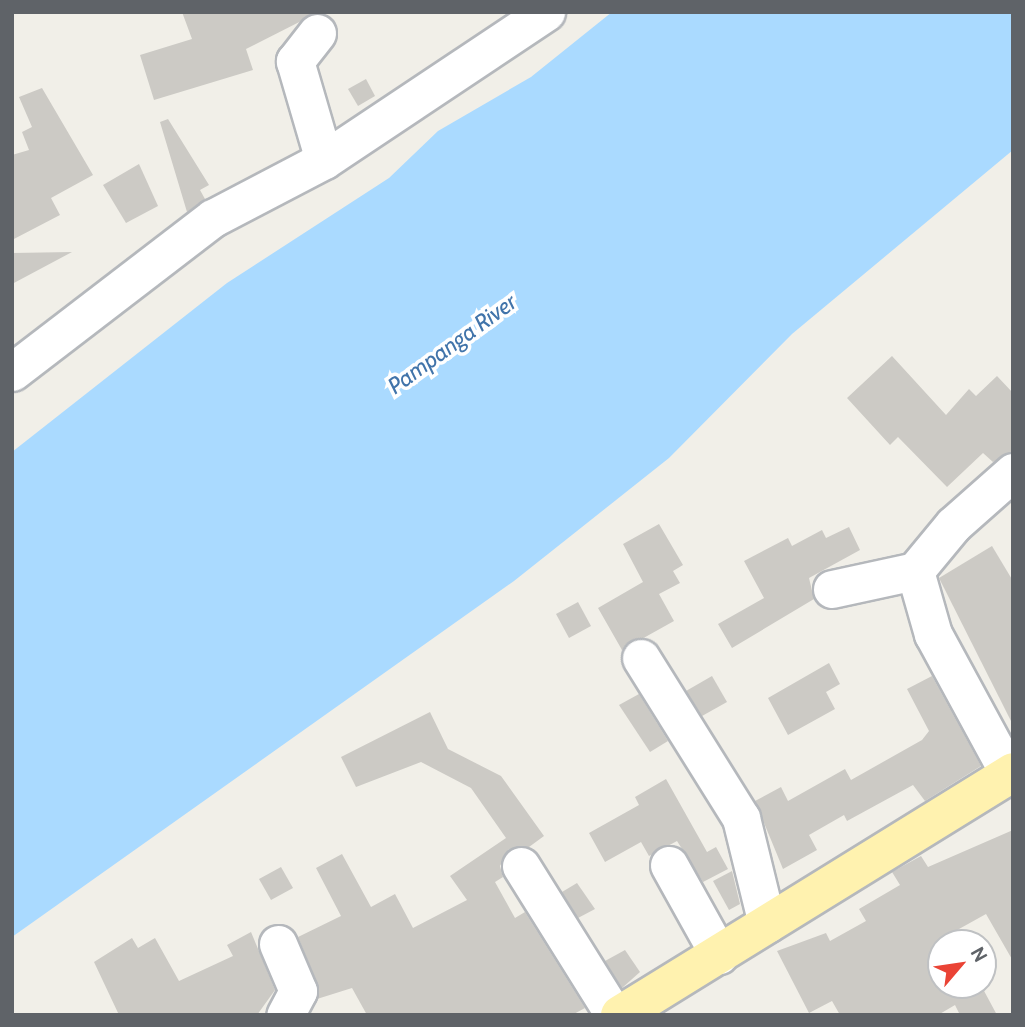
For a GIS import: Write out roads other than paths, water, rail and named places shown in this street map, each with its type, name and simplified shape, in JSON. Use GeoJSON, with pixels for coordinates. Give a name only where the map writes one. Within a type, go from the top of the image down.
{"type":"FeatureCollection","features":[{"type":"Feature","properties":{"kind":"main road"},"geometry":{"type":"LineString","coordinates":[[620,1015],[1011,773]]}},
{"type":"Feature","properties":{"kind":"street"},"geometry":{"type":"LineString","coordinates":[[12,372],[213,218],[324,160],[525,18]]}},
{"type":"Feature","properties":{"kind":"street"},"geometry":{"type":"LineString","coordinates":[[317,33],[295,61],[324,160]]}},
{"type":"Feature","properties":{"kind":"street"},"geometry":{"type":"LineString","coordinates":[[832,589],[915,571],[953,525],[1013,472]]}},
{"type":"Feature","properties":{"kind":"street"},"geometry":{"type":"LineString","coordinates":[[915,571],[933,634],[1011,773]]}},
{"type":"Feature","properties":{"kind":"street"},"geometry":{"type":"LineString","coordinates":[[641,658],[741,818],[766,924]]}},
{"type":"Feature","properties":{"kind":"street"},"geometry":{"type":"LineString","coordinates":[[669,865],[719,955]]}},
{"type":"Feature","properties":{"kind":"street"},"geometry":{"type":"LineString","coordinates":[[521,866],[614,1015]]}},
{"type":"Feature","properties":{"kind":"street"},"geometry":{"type":"LineString","coordinates":[[278,944],[298,991],[285,1015]]}},
{"type":"Feature","properties":{"kind":"water","name":"Pampanga River"},"geometry":{"type":"Polygon","coordinates":[[[612,12],[1013,12],[1013,150],[792,334],[669,458],[514,581],[12,937],[12,452],[227,283],[389,178],[438,131],[531,77],[612,12]]]}}]}
